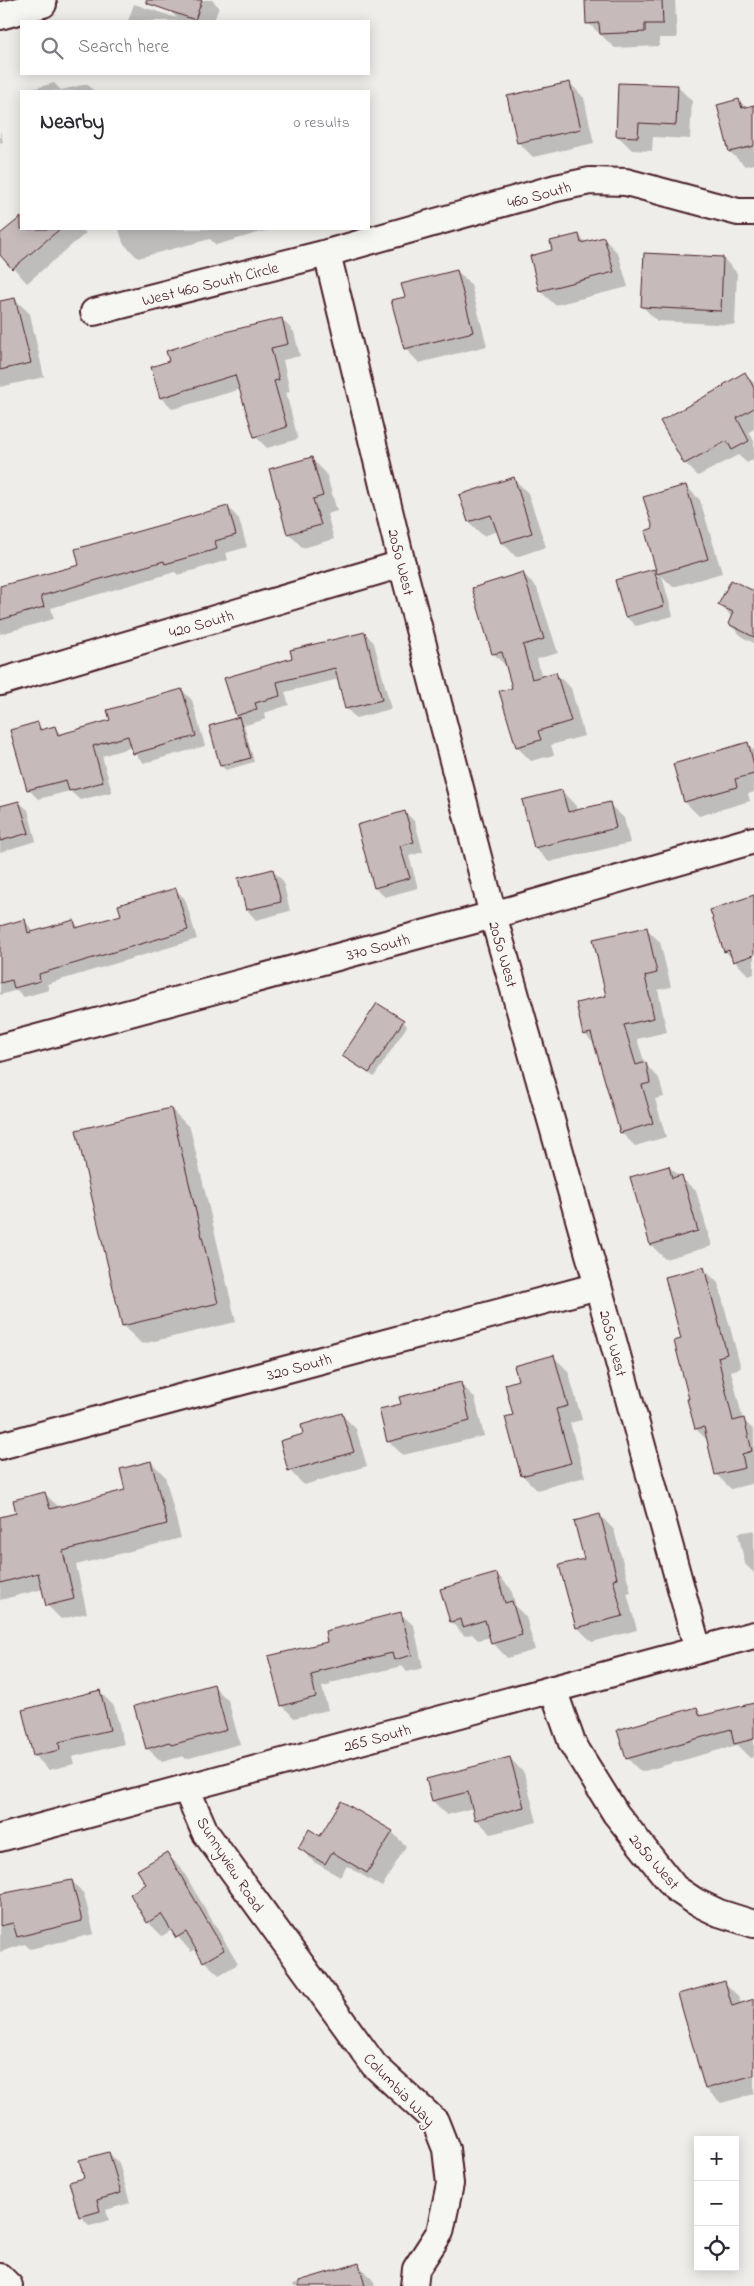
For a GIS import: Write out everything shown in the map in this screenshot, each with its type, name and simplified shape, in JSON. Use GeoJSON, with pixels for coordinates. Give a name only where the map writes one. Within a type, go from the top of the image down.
{"type":"FeatureCollection","features":[{"type":"Feature","properties":{"kind":"street"},"geometry":{"type":"LineString","coordinates":[[0,16],[43,4]]}},
{"type":"Feature","properties":{"kind":"street","name":"460 South"},"geometry":{"type":"LineString","coordinates":[[326,253],[556,188],[590,181],[626,182],[738,212],[754,212]]}},
{"type":"Feature","properties":{"kind":"street","name":"West 460 South Circle"},"geometry":{"type":"LineString","coordinates":[[94,312],[326,253]]}},
{"type":"Feature","properties":{"kind":"street","name":"2050 West"},"geometry":{"type":"LineString","coordinates":[[326,253],[402,564],[493,915],[698,1650]]}},
{"type":"Feature","properties":{"kind":"street","name":"420 South"},"geometry":{"type":"LineString","coordinates":[[0,682],[402,564]]}},
{"type":"Feature","properties":{"kind":"street","name":"370 South"},"geometry":{"type":"LineString","coordinates":[[0,1048],[493,915],[754,840]]}},
{"type":"Feature","properties":{"kind":"street","name":"320 South"},"geometry":{"type":"LineString","coordinates":[[0,1446],[598,1286]]}},
{"type":"Feature","properties":{"kind":"street","name":"265 South"},"geometry":{"type":"LineString","coordinates":[[0,1838],[754,1635]]}},
{"type":"Feature","properties":{"kind":"street","name":"2050 West"},"geometry":{"type":"LineString","coordinates":[[553,1690],[572,1743],[616,1814],[675,1888],[696,1902],[719,1913],[754,1924]]}},
{"type":"Feature","properties":{"kind":"street","name":"Sunnyview Road"},"geometry":{"type":"LineString","coordinates":[[186,1788],[205,1832],[280,1938]]}},
{"type":"Feature","properties":{"kind":"street","name":"Columbia Way"},"geometry":{"type":"LineString","coordinates":[[280,1938],[374,2065],[435,2121],[438,2128],[446,2149],[450,2184],[440,2232],[416,2269],[414,2286]]}},
{"type":"Feature","properties":{"kind":"street"},"geometry":{"type":"LineString","coordinates":[[0,2277],[9,2286]]}},
{"type":"Feature","properties":{"kind":"building"},"geometry":{"type":"Polygon","coordinates":[[[146,0],[202,0],[195,20],[146,3],[146,0]]]}},
{"type":"Feature","properties":{"kind":"building"},"geometry":{"type":"Polygon","coordinates":[[[585,0],[662,0],[663,24],[645,24],[645,32],[600,34],[599,23],[586,24],[585,0]]]}},
{"type":"Feature","properties":{"kind":"building"},"geometry":{"type":"Polygon","coordinates":[[[570,82],[581,129],[517,143],[507,96],[570,82]]]}},
{"type":"Feature","properties":{"kind":"building"},"geometry":{"type":"Polygon","coordinates":[[[618,83],[678,85],[676,125],[639,123],[638,137],[616,136],[618,83]]]}},
{"type":"Feature","properties":{"kind":"building"},"geometry":{"type":"Polygon","coordinates":[[[739,99],[742,108],[754,105],[754,146],[729,152],[717,105],[739,99]]]}},
{"type":"Feature","properties":{"kind":"building"},"geometry":{"type":"Polygon","coordinates":[[[20,218],[20,230],[59,230],[12,269],[0,255],[0,234],[20,218]]]}},
{"type":"Feature","properties":{"kind":"building"},"geometry":{"type":"Polygon","coordinates":[[[579,234],[581,243],[604,237],[614,272],[539,291],[530,256],[552,250],[550,241],[579,234]]]}},
{"type":"Feature","properties":{"kind":"building"},"geometry":{"type":"Polygon","coordinates":[[[644,253],[723,257],[721,311],[641,307],[644,253]]]}},
{"type":"Feature","properties":{"kind":"building"},"geometry":{"type":"Polygon","coordinates":[[[457,270],[473,332],[404,349],[391,300],[405,297],[401,284],[457,270]]]}},
{"type":"Feature","properties":{"kind":"building"},"geometry":{"type":"Polygon","coordinates":[[[15,298],[31,363],[0,370],[0,301],[15,298]]]}},
{"type":"Feature","properties":{"kind":"building"},"geometry":{"type":"Polygon","coordinates":[[[282,318],[288,344],[271,348],[279,380],[274,381],[287,427],[254,437],[235,375],[160,398],[151,367],[169,361],[166,351],[225,332],[282,318]]]}},
{"type":"Feature","properties":{"kind":"building"},"geometry":{"type":"Polygon","coordinates":[[[745,372],[754,388],[754,408],[737,418],[749,441],[732,450],[727,441],[684,464],[660,421],[724,386],[745,372]]]}},
{"type":"Feature","properties":{"kind":"building"},"geometry":{"type":"Polygon","coordinates":[[[312,457],[323,496],[313,499],[321,525],[287,534],[269,469],[312,457]]]}},
{"type":"Feature","properties":{"kind":"building"},"geometry":{"type":"Polygon","coordinates":[[[514,477],[532,533],[501,543],[491,515],[468,522],[459,495],[514,477]]]}},
{"type":"Feature","properties":{"kind":"building"},"geometry":{"type":"Polygon","coordinates":[[[686,485],[708,559],[657,574],[645,531],[653,528],[643,497],[686,485]]]}},
{"type":"Feature","properties":{"kind":"building"},"geometry":{"type":"Polygon","coordinates":[[[228,506],[236,535],[215,541],[217,549],[165,564],[164,561],[41,596],[44,607],[0,620],[0,586],[79,565],[75,549],[228,506]]]}},
{"type":"Feature","properties":{"kind":"building"},"geometry":{"type":"Polygon","coordinates":[[[654,569],[664,606],[625,617],[615,580],[654,569]]]}},
{"type":"Feature","properties":{"kind":"building"},"geometry":{"type":"Polygon","coordinates":[[[523,572],[544,639],[523,645],[532,679],[556,672],[571,721],[538,731],[541,740],[516,747],[499,691],[512,688],[502,652],[492,654],[472,588],[523,572]]]}},
{"type":"Feature","properties":{"kind":"building"},"geometry":{"type":"Polygon","coordinates":[[[731,580],[754,591],[754,637],[728,624],[733,612],[718,605],[731,580]]]}},
{"type":"Feature","properties":{"kind":"building"},"geometry":{"type":"Polygon","coordinates":[[[365,632],[382,700],[345,709],[335,668],[277,682],[280,696],[255,703],[257,709],[236,716],[224,678],[292,658],[290,650],[365,632]]]}},
{"type":"Feature","properties":{"kind":"building"},"geometry":{"type":"Polygon","coordinates":[[[182,689],[196,736],[133,754],[128,736],[93,746],[103,782],[69,791],[66,780],[27,790],[10,730],[38,722],[40,730],[55,726],[58,735],[110,720],[107,710],[182,689]]]}},
{"type":"Feature","properties":{"kind":"building"},"geometry":{"type":"Polygon","coordinates":[[[239,717],[251,758],[220,766],[209,726],[239,717]]]}},
{"type":"Feature","properties":{"kind":"building"},"geometry":{"type":"Polygon","coordinates":[[[748,742],[754,765],[754,774],[735,779],[737,787],[684,802],[673,764],[748,742]]]}},
{"type":"Feature","properties":{"kind":"building"},"geometry":{"type":"Polygon","coordinates":[[[562,790],[568,812],[610,802],[616,828],[534,848],[522,800],[562,790]]]}},
{"type":"Feature","properties":{"kind":"building"},"geometry":{"type":"Polygon","coordinates":[[[19,801],[29,833],[0,841],[0,806],[19,801]]]}},
{"type":"Feature","properties":{"kind":"building"},"geometry":{"type":"Polygon","coordinates":[[[405,811],[414,842],[400,846],[410,878],[374,888],[357,825],[405,811]]]}},
{"type":"Feature","properties":{"kind":"building"},"geometry":{"type":"Polygon","coordinates":[[[273,869],[281,902],[246,910],[238,878],[273,869]]]}},
{"type":"Feature","properties":{"kind":"building"},"geometry":{"type":"Polygon","coordinates":[[[176,888],[188,930],[39,974],[40,981],[14,988],[12,980],[0,983],[0,926],[25,919],[28,933],[74,920],[76,928],[121,915],[118,905],[176,888]]]}},
{"type":"Feature","properties":{"kind":"building"},"geometry":{"type":"Polygon","coordinates":[[[754,895],[754,955],[733,962],[729,950],[724,952],[710,910],[754,895]]]}},
{"type":"Feature","properties":{"kind":"building"},"geometry":{"type":"Polygon","coordinates":[[[647,927],[657,973],[645,976],[654,1018],[624,1025],[636,1065],[646,1062],[650,1083],[642,1085],[653,1123],[620,1133],[591,1033],[583,1035],[576,1003],[606,996],[593,939],[647,927]]]}},
{"type":"Feature","properties":{"kind":"building"},"geometry":{"type":"Polygon","coordinates":[[[377,1003],[404,1020],[369,1073],[342,1056],[377,1003]]]}},
{"type":"Feature","properties":{"kind":"building"},"geometry":{"type":"Polygon","coordinates":[[[171,1108],[218,1303],[122,1326],[76,1130],[171,1108]]]}},
{"type":"Feature","properties":{"kind":"building"},"geometry":{"type":"Polygon","coordinates":[[[669,1166],[672,1178],[682,1175],[698,1231],[650,1245],[630,1177],[669,1166]]]}},
{"type":"Feature","properties":{"kind":"building"},"geometry":{"type":"Polygon","coordinates":[[[704,1267],[727,1354],[718,1357],[733,1421],[744,1418],[752,1451],[742,1454],[745,1468],[715,1475],[704,1427],[695,1429],[687,1399],[689,1399],[674,1341],[681,1339],[665,1277],[704,1267]]]}},
{"type":"Feature","properties":{"kind":"building"},"geometry":{"type":"Polygon","coordinates":[[[554,1355],[568,1406],[556,1409],[571,1463],[521,1476],[505,1417],[513,1415],[505,1384],[518,1380],[514,1366],[554,1355]]]}},
{"type":"Feature","properties":{"kind":"building"},"geometry":{"type":"Polygon","coordinates":[[[461,1382],[470,1421],[387,1442],[379,1409],[401,1404],[399,1397],[461,1382]]]}},
{"type":"Feature","properties":{"kind":"building"},"geometry":{"type":"Polygon","coordinates":[[[342,1413],[354,1452],[288,1471],[280,1441],[303,1434],[301,1425],[342,1413]]]}},
{"type":"Feature","properties":{"kind":"building"},"geometry":{"type":"Polygon","coordinates":[[[151,1461],[167,1524],[63,1551],[74,1599],[46,1606],[38,1573],[0,1583],[0,1517],[16,1513],[13,1500],[45,1492],[50,1509],[125,1490],[120,1469],[151,1461]]]}},
{"type":"Feature","properties":{"kind":"building"},"geometry":{"type":"Polygon","coordinates":[[[600,1514],[617,1578],[613,1579],[623,1616],[576,1628],[559,1565],[584,1559],[574,1521],[600,1514]]]}},
{"type":"Feature","properties":{"kind":"building"},"geometry":{"type":"Polygon","coordinates":[[[497,1573],[505,1603],[512,1601],[522,1635],[491,1644],[485,1620],[463,1627],[461,1619],[450,1622],[440,1589],[497,1573]]]}},
{"type":"Feature","properties":{"kind":"building"},"geometry":{"type":"Polygon","coordinates":[[[401,1612],[412,1655],[394,1660],[392,1653],[318,1671],[319,1673],[311,1675],[316,1697],[281,1706],[268,1656],[327,1642],[325,1631],[401,1612]]]}},
{"type":"Feature","properties":{"kind":"building"},"geometry":{"type":"Polygon","coordinates":[[[214,1684],[227,1730],[171,1745],[169,1742],[146,1749],[134,1706],[214,1684]]]}},
{"type":"Feature","properties":{"kind":"building"},"geometry":{"type":"Polygon","coordinates":[[[100,1690],[110,1730],[59,1742],[60,1750],[33,1756],[22,1710],[100,1690]]]}},
{"type":"Feature","properties":{"kind":"building"},"geometry":{"type":"Polygon","coordinates":[[[754,1703],[754,1739],[734,1744],[731,1729],[626,1759],[617,1730],[697,1707],[700,1716],[754,1703]]]}},
{"type":"Feature","properties":{"kind":"building"},"geometry":{"type":"Polygon","coordinates":[[[510,1757],[524,1807],[475,1820],[468,1792],[432,1801],[426,1779],[510,1757]]]}},
{"type":"Feature","properties":{"kind":"building"},"geometry":{"type":"Polygon","coordinates":[[[341,1801],[393,1831],[367,1873],[332,1852],[325,1864],[298,1848],[309,1829],[320,1836],[341,1801]]]}},
{"type":"Feature","properties":{"kind":"building"},"geometry":{"type":"Polygon","coordinates":[[[167,1852],[224,1950],[203,1962],[186,1932],[176,1938],[161,1914],[147,1923],[130,1894],[146,1884],[137,1870],[167,1852]]]}},
{"type":"Feature","properties":{"kind":"building"},"geometry":{"type":"Polygon","coordinates":[[[72,1880],[82,1921],[17,1937],[13,1923],[0,1926],[0,1894],[72,1880]]]}},
{"type":"Feature","properties":{"kind":"building"},"geometry":{"type":"Polygon","coordinates":[[[725,1981],[732,2006],[754,1999],[754,2075],[705,2089],[678,1994],[725,1981]]]}},
{"type":"Feature","properties":{"kind":"building"},"geometry":{"type":"Polygon","coordinates":[[[109,2152],[121,2193],[97,2200],[100,2211],[79,2217],[69,2182],[84,2178],[79,2160],[109,2152]]]}},
{"type":"Feature","properties":{"kind":"building"},"geometry":{"type":"Polygon","coordinates":[[[359,2263],[365,2286],[299,2286],[299,2281],[359,2263]]]}}]}
